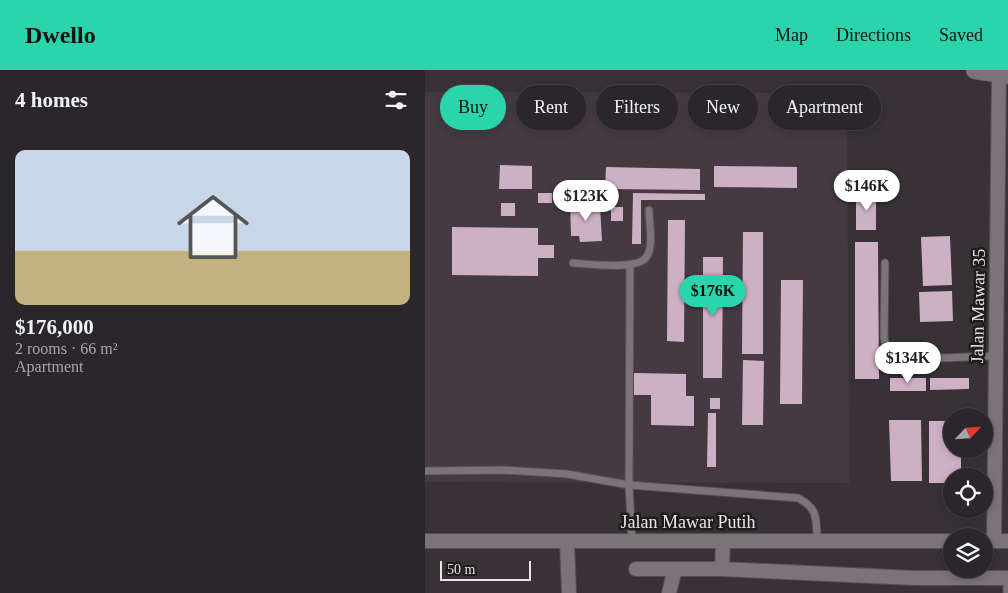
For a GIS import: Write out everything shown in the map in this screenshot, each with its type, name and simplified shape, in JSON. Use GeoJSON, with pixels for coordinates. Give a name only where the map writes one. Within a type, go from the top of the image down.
{"type":"FeatureCollection","features":[{"type":"Feature","properties":{"kind":"street"},"geometry":{"type":"LineString","coordinates":[[975,70],[1004,74]]}},
{"type":"Feature","properties":{"kind":"street","name":"Jalan Mawar 35"},"geometry":{"type":"LineString","coordinates":[[995,541],[1002,411],[996,356],[1004,74]]}},
{"type":"Feature","properties":{"kind":"street","name":"Jalan Mawar Putih"},"geometry":{"type":"LineString","coordinates":[[425,541],[943,541]]}},
{"type":"Feature","properties":{"kind":"street"},"geometry":{"type":"LineString","coordinates":[[722,569],[723,541]]}},
{"type":"Feature","properties":{"kind":"street"},"geometry":{"type":"LineString","coordinates":[[567,542],[569,593]]}},
{"type":"Feature","properties":{"kind":"street"},"geometry":{"type":"LineString","coordinates":[[636,569],[722,569],[914,578],[1007,578]]}},
{"type":"Feature","properties":{"kind":"street"},"geometry":{"type":"LineString","coordinates":[[669,593],[675,569]]}},
{"type":"Feature","properties":{"kind":"lane"},"geometry":{"type":"LineString","coordinates":[[573,263],[630,266],[647,258],[650,248],[649,210]]}},
{"type":"Feature","properties":{"kind":"lane"},"geometry":{"type":"LineString","coordinates":[[885,262],[884,337],[888,355],[913,358],[996,356]]}},
{"type":"Feature","properties":{"kind":"lane"},"geometry":{"type":"LineString","coordinates":[[630,266],[629,485],[632,541]]}},
{"type":"Feature","properties":{"kind":"lane"},"geometry":{"type":"LineString","coordinates":[[425,471],[503,470],[567,474],[629,485],[798,498],[810,504],[816,513],[817,541]]}},
{"type":"Feature","properties":{"kind":"lane"},"geometry":{"type":"LineString","coordinates":[[1007,578],[1007,593]]}},
{"type":"Feature","properties":{"kind":"shaded area"},"geometry":{"type":"Polygon","coordinates":[[[425,92],[440,92],[440,130],[506,130],[506,92],[516,92],[516,130],[586,130],[586,92],[596,92],[596,130],[678,130],[678,93],[688,93],[688,130],[758,130],[758,93],[768,93],[768,130],[847,130],[849,483],[425,482],[425,92]]]}},
{"type":"Feature","properties":{"kind":"building"},"geometry":{"type":"Polygon","coordinates":[[[500,165],[532,166],[532,189],[499,189],[500,165]]]}},
{"type":"Feature","properties":{"kind":"building"},"geometry":{"type":"Polygon","coordinates":[[[714,166],[797,167],[797,188],[714,187],[714,166]]]}},
{"type":"Feature","properties":{"kind":"building"},"geometry":{"type":"Polygon","coordinates":[[[606,167],[700,169],[700,190],[605,189],[606,167]]]}},
{"type":"Feature","properties":{"kind":"building"},"geometry":{"type":"Polygon","coordinates":[[[868,187],[876,187],[876,230],[856,230],[856,199],[868,199],[868,187]]]}},
{"type":"Feature","properties":{"kind":"building"},"geometry":{"type":"Polygon","coordinates":[[[538,193],[552,193],[552,203],[538,203],[538,193]]]}},
{"type":"Feature","properties":{"kind":"building"},"geometry":{"type":"Polygon","coordinates":[[[633,193],[705,194],[705,200],[641,200],[641,244],[632,244],[633,193]]]}},
{"type":"Feature","properties":{"kind":"building"},"geometry":{"type":"Polygon","coordinates":[[[595,202],[596,205],[600,205],[602,241],[580,242],[579,236],[571,236],[570,203],[595,202]]]}},
{"type":"Feature","properties":{"kind":"building"},"geometry":{"type":"Polygon","coordinates":[[[501,203],[515,203],[515,216],[501,216],[501,203]]]}},
{"type":"Feature","properties":{"kind":"building"},"geometry":{"type":"Polygon","coordinates":[[[611,207],[623,207],[623,221],[611,221],[611,207]]]}},
{"type":"Feature","properties":{"kind":"building"},"geometry":{"type":"Polygon","coordinates":[[[668,220],[685,220],[684,342],[667,341],[668,220]]]}},
{"type":"Feature","properties":{"kind":"building"},"geometry":{"type":"Polygon","coordinates":[[[452,227],[538,228],[538,245],[554,245],[554,258],[538,258],[538,276],[452,275],[452,227]]]}},
{"type":"Feature","properties":{"kind":"building"},"geometry":{"type":"Polygon","coordinates":[[[743,232],[763,232],[763,354],[742,354],[743,232]]]}},
{"type":"Feature","properties":{"kind":"building"},"geometry":{"type":"Polygon","coordinates":[[[950,236],[952,285],[923,286],[921,237],[950,236]]]}},
{"type":"Feature","properties":{"kind":"building"},"geometry":{"type":"Polygon","coordinates":[[[855,242],[878,242],[879,379],[855,379],[855,242]]]}},
{"type":"Feature","properties":{"kind":"building"},"geometry":{"type":"Polygon","coordinates":[[[703,257],[723,257],[722,378],[703,378],[703,257]]]}},
{"type":"Feature","properties":{"kind":"building"},"geometry":{"type":"Polygon","coordinates":[[[781,280],[803,280],[802,404],[780,404],[781,280]]]}},
{"type":"Feature","properties":{"kind":"building"},"geometry":{"type":"Polygon","coordinates":[[[952,291],[953,321],[920,322],[919,292],[952,291]]]}},
{"type":"Feature","properties":{"kind":"building"},"geometry":{"type":"Polygon","coordinates":[[[743,360],[764,361],[763,425],[742,425],[743,360]]]}},
{"type":"Feature","properties":{"kind":"building"},"geometry":{"type":"Polygon","coordinates":[[[634,373],[686,374],[686,396],[694,396],[694,426],[651,425],[651,395],[634,395],[634,373]]]}},
{"type":"Feature","properties":{"kind":"building"},"geometry":{"type":"Polygon","coordinates":[[[890,378],[926,378],[926,391],[890,391],[890,378]]]}},
{"type":"Feature","properties":{"kind":"building"},"geometry":{"type":"Polygon","coordinates":[[[930,378],[969,378],[969,389],[930,390],[930,378]]]}},
{"type":"Feature","properties":{"kind":"building"},"geometry":{"type":"Polygon","coordinates":[[[710,398],[720,398],[720,409],[710,409],[710,398]]]}},
{"type":"Feature","properties":{"kind":"building"},"geometry":{"type":"Polygon","coordinates":[[[708,413],[716,413],[716,467],[707,467],[708,413]]]}},
{"type":"Feature","properties":{"kind":"building"},"geometry":{"type":"Polygon","coordinates":[[[889,420],[921,420],[922,481],[891,481],[889,420]]]}},
{"type":"Feature","properties":{"kind":"building"},"geometry":{"type":"Polygon","coordinates":[[[929,421],[943,421],[943,458],[961,458],[961,468],[943,468],[943,483],[929,483],[929,421]]]}}]}
